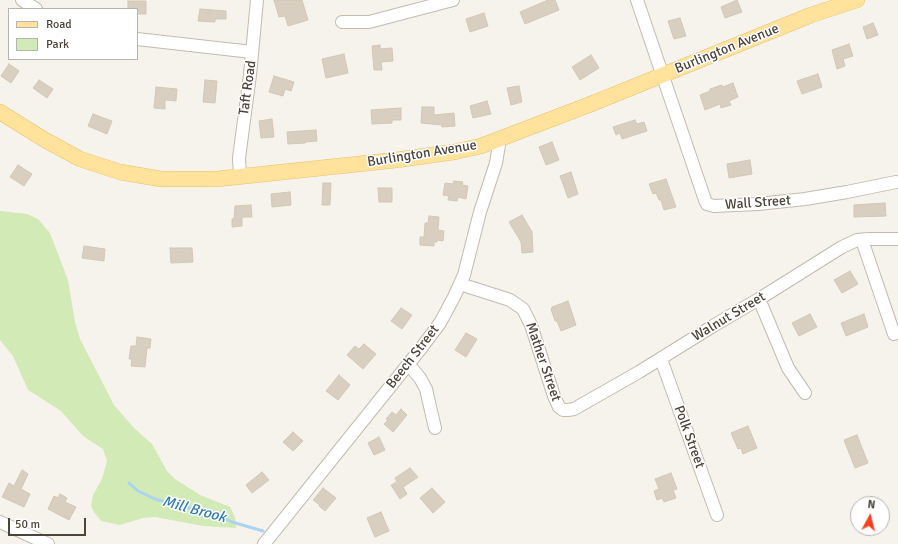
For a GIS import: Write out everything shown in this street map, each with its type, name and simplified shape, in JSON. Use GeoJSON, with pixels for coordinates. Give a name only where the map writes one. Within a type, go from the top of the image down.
{"type":"FeatureCollection","features":[{"type":"Feature","properties":{"kind":"main road","name":"Burlington Avenue"},"geometry":{"type":"LineString","coordinates":[[0,112],[45,140],[80,159],[120,172],[167,180],[217,179],[396,160],[454,152],[481,146],[662,76],[811,15],[857,0]]}},
{"type":"Feature","properties":{"kind":"street"},"geometry":{"type":"LineString","coordinates":[[22,0],[34,8]]}},
{"type":"Feature","properties":{"kind":"street","name":"Taft Road"},"geometry":{"type":"LineString","coordinates":[[240,176],[239,158],[257,0]]}},
{"type":"Feature","properties":{"kind":"street"},"geometry":{"type":"LineString","coordinates":[[342,22],[361,23],[372,21],[453,0]]}},
{"type":"Feature","properties":{"kind":"street"},"geometry":{"type":"LineString","coordinates":[[637,0],[662,76]]}},
{"type":"Feature","properties":{"kind":"street"},"geometry":{"type":"LineString","coordinates":[[138,39],[252,52]]}},
{"type":"Feature","properties":{"kind":"street","name":"Wall Street"},"geometry":{"type":"LineString","coordinates":[[662,76],[704,200],[709,205],[758,204],[805,199],[896,182]]}},
{"type":"Feature","properties":{"kind":"street","name":"Beech Street"},"geometry":{"type":"LineString","coordinates":[[264,544],[440,323],[460,284],[467,265],[480,212],[496,163],[500,139]]}},
{"type":"Feature","properties":{"kind":"street","name":"Walnut Street"},"geometry":{"type":"LineString","coordinates":[[563,410],[574,409],[661,359],[842,247],[857,240],[875,238],[898,239]]}},
{"type":"Feature","properties":{"kind":"street"},"geometry":{"type":"LineString","coordinates":[[862,240],[894,334]]}},
{"type":"Feature","properties":{"kind":"street","name":"Mather Street"},"geometry":{"type":"LineString","coordinates":[[460,284],[510,300],[523,308],[531,325],[554,396],[559,407],[563,410]]}},
{"type":"Feature","properties":{"kind":"street"},"geometry":{"type":"LineString","coordinates":[[759,299],[788,368],[805,393]]}},
{"type":"Feature","properties":{"kind":"street","name":"Polk Street"},"geometry":{"type":"LineString","coordinates":[[661,359],[717,515]]}},
{"type":"Feature","properties":{"kind":"street"},"geometry":{"type":"LineString","coordinates":[[408,364],[420,378],[426,389],[435,428]]}},
{"type":"Feature","properties":{"kind":"street"},"geometry":{"type":"LineString","coordinates":[[0,522],[48,544]]}},
{"type":"Feature","properties":{"kind":"green space"},"geometry":{"type":"Polygon","coordinates":[[[0,211],[27,214],[38,219],[50,233],[68,280],[75,322],[80,339],[114,405],[134,428],[152,444],[167,471],[175,479],[200,495],[230,507],[235,517],[236,528],[203,526],[155,517],[143,518],[120,525],[101,521],[94,512],[91,506],[93,495],[102,479],[107,461],[103,449],[83,436],[61,411],[28,390],[13,356],[0,340],[0,211]]]}},
{"type":"Feature","properties":{"kind":"building"},"geometry":{"type":"Polygon","coordinates":[[[274,0],[302,0],[308,20],[288,26],[285,16],[279,17],[274,0]]]}},
{"type":"Feature","properties":{"kind":"building"},"geometry":{"type":"Polygon","coordinates":[[[548,0],[555,0],[559,10],[525,24],[520,12],[548,0]]]}},
{"type":"Feature","properties":{"kind":"building"},"geometry":{"type":"Polygon","coordinates":[[[737,0],[742,12],[725,18],[721,7],[737,0]]]}},
{"type":"Feature","properties":{"kind":"building"},"geometry":{"type":"Polygon","coordinates":[[[128,1],[146,1],[146,14],[138,14],[138,8],[128,8],[128,1]]]}},
{"type":"Feature","properties":{"kind":"building"},"geometry":{"type":"Polygon","coordinates":[[[200,9],[226,11],[226,19],[215,19],[215,22],[198,21],[200,9]]]}},
{"type":"Feature","properties":{"kind":"building"},"geometry":{"type":"Polygon","coordinates":[[[484,13],[488,26],[470,32],[466,19],[484,13]]]}},
{"type":"Feature","properties":{"kind":"building"},"geometry":{"type":"Polygon","coordinates":[[[680,18],[686,36],[674,39],[668,21],[680,18]]]}},
{"type":"Feature","properties":{"kind":"building"},"geometry":{"type":"Polygon","coordinates":[[[873,23],[878,35],[867,39],[863,27],[873,23]]]}},
{"type":"Feature","properties":{"kind":"building"},"geometry":{"type":"Polygon","coordinates":[[[849,44],[853,56],[843,59],[845,66],[837,69],[832,50],[849,44]]]}},
{"type":"Feature","properties":{"kind":"building"},"geometry":{"type":"Polygon","coordinates":[[[380,45],[380,49],[392,48],[393,61],[381,62],[382,70],[374,70],[372,46],[380,45]]]}},
{"type":"Feature","properties":{"kind":"building"},"geometry":{"type":"Polygon","coordinates":[[[344,54],[348,73],[326,78],[322,59],[344,54]]]}},
{"type":"Feature","properties":{"kind":"building"},"geometry":{"type":"Polygon","coordinates":[[[591,55],[599,68],[580,80],[572,67],[591,55]]]}},
{"type":"Feature","properties":{"kind":"building"},"geometry":{"type":"Polygon","coordinates":[[[9,64],[19,71],[11,83],[1,76],[9,64]]]}},
{"type":"Feature","properties":{"kind":"building"},"geometry":{"type":"Polygon","coordinates":[[[818,74],[822,87],[802,94],[797,81],[818,74]]]}},
{"type":"Feature","properties":{"kind":"building"},"geometry":{"type":"Polygon","coordinates":[[[274,76],[294,82],[291,91],[285,89],[283,96],[269,92],[274,76]]]}},
{"type":"Feature","properties":{"kind":"building"},"geometry":{"type":"Polygon","coordinates":[[[39,80],[53,89],[47,98],[33,88],[39,80]]]}},
{"type":"Feature","properties":{"kind":"building"},"geometry":{"type":"Polygon","coordinates":[[[205,80],[217,81],[215,103],[203,102],[205,80]]]}},
{"type":"Feature","properties":{"kind":"building"},"geometry":{"type":"Polygon","coordinates":[[[733,83],[738,97],[729,101],[731,105],[721,108],[720,104],[705,110],[700,95],[710,91],[710,89],[722,85],[723,87],[733,83]]]}},
{"type":"Feature","properties":{"kind":"building"},"geometry":{"type":"Polygon","coordinates":[[[519,86],[522,102],[511,105],[507,88],[519,86]]]}},
{"type":"Feature","properties":{"kind":"building"},"geometry":{"type":"Polygon","coordinates":[[[156,87],[177,89],[176,101],[165,100],[165,109],[154,108],[156,87]]]}},
{"type":"Feature","properties":{"kind":"building"},"geometry":{"type":"Polygon","coordinates":[[[487,101],[491,114],[473,118],[470,106],[487,101]]]}},
{"type":"Feature","properties":{"kind":"building"},"geometry":{"type":"Polygon","coordinates":[[[422,107],[434,107],[434,115],[454,113],[455,126],[442,127],[442,125],[421,123],[422,107]]]}},
{"type":"Feature","properties":{"kind":"building"},"geometry":{"type":"Polygon","coordinates":[[[401,108],[401,120],[392,120],[392,123],[372,124],[371,110],[401,108]]]}},
{"type":"Feature","properties":{"kind":"building"},"geometry":{"type":"Polygon","coordinates":[[[93,114],[112,121],[107,134],[88,126],[93,114]]]}},
{"type":"Feature","properties":{"kind":"building"},"geometry":{"type":"Polygon","coordinates":[[[272,119],[274,137],[261,138],[259,121],[272,119]]]}},
{"type":"Feature","properties":{"kind":"building"},"geometry":{"type":"Polygon","coordinates":[[[635,120],[637,124],[644,122],[647,131],[622,139],[620,133],[616,135],[613,127],[635,120]]]}},
{"type":"Feature","properties":{"kind":"building"},"geometry":{"type":"Polygon","coordinates":[[[316,130],[317,141],[288,144],[287,132],[316,130]]]}},
{"type":"Feature","properties":{"kind":"building"},"geometry":{"type":"Polygon","coordinates":[[[552,142],[559,160],[546,165],[539,147],[552,142]]]}},
{"type":"Feature","properties":{"kind":"building"},"geometry":{"type":"Polygon","coordinates":[[[750,160],[752,174],[729,178],[727,164],[750,160]]]}},
{"type":"Feature","properties":{"kind":"building"},"geometry":{"type":"Polygon","coordinates":[[[18,165],[32,174],[24,186],[10,177],[18,165]]]}},
{"type":"Feature","properties":{"kind":"building"},"geometry":{"type":"Polygon","coordinates":[[[571,172],[578,194],[568,198],[560,176],[571,172]]]}},
{"type":"Feature","properties":{"kind":"building"},"geometry":{"type":"Polygon","coordinates":[[[666,179],[676,207],[664,210],[661,200],[659,200],[656,193],[653,194],[649,184],[666,179]]]}},
{"type":"Feature","properties":{"kind":"building"},"geometry":{"type":"Polygon","coordinates":[[[454,181],[463,182],[462,185],[468,186],[466,199],[458,197],[457,201],[448,200],[449,196],[443,195],[445,183],[453,184],[454,181]]]}},
{"type":"Feature","properties":{"kind":"building"},"geometry":{"type":"Polygon","coordinates":[[[323,183],[331,183],[330,205],[322,205],[323,183]]]}},
{"type":"Feature","properties":{"kind":"building"},"geometry":{"type":"Polygon","coordinates":[[[378,188],[392,188],[392,202],[379,202],[378,188]]]}},
{"type":"Feature","properties":{"kind":"building"},"geometry":{"type":"Polygon","coordinates":[[[290,192],[291,205],[272,207],[271,194],[290,192]]]}},
{"type":"Feature","properties":{"kind":"building"},"geometry":{"type":"Polygon","coordinates":[[[885,203],[886,216],[854,217],[854,205],[885,203]]]}},
{"type":"Feature","properties":{"kind":"building"},"geometry":{"type":"Polygon","coordinates":[[[251,205],[252,217],[242,217],[242,226],[232,227],[235,206],[251,205]]]}},
{"type":"Feature","properties":{"kind":"building"},"geometry":{"type":"Polygon","coordinates":[[[522,215],[532,232],[533,252],[522,253],[521,242],[509,222],[522,215]]]}},
{"type":"Feature","properties":{"kind":"building"},"geometry":{"type":"Polygon","coordinates":[[[429,216],[439,217],[438,230],[444,231],[443,241],[437,240],[437,242],[434,242],[434,246],[420,245],[420,237],[424,237],[425,223],[428,223],[429,216]]]}},
{"type":"Feature","properties":{"kind":"building"},"geometry":{"type":"Polygon","coordinates":[[[84,246],[105,249],[104,261],[82,258],[84,246]]]}},
{"type":"Feature","properties":{"kind":"building"},"geometry":{"type":"Polygon","coordinates":[[[170,248],[192,248],[193,262],[171,263],[170,248]]]}},
{"type":"Feature","properties":{"kind":"building"},"geometry":{"type":"Polygon","coordinates":[[[850,271],[858,284],[842,293],[834,280],[850,271]]]}},
{"type":"Feature","properties":{"kind":"building"},"geometry":{"type":"Polygon","coordinates":[[[568,301],[576,325],[561,331],[557,321],[555,321],[551,309],[552,307],[568,301]]]}},
{"type":"Feature","properties":{"kind":"building"},"geometry":{"type":"Polygon","coordinates":[[[401,308],[412,315],[402,329],[391,321],[401,308]]]}},
{"type":"Feature","properties":{"kind":"building"},"geometry":{"type":"Polygon","coordinates":[[[810,314],[817,327],[799,336],[792,323],[810,314]]]}},
{"type":"Feature","properties":{"kind":"building"},"geometry":{"type":"Polygon","coordinates":[[[864,314],[868,327],[846,336],[841,323],[864,314]]]}},
{"type":"Feature","properties":{"kind":"building"},"geometry":{"type":"Polygon","coordinates":[[[466,333],[477,339],[466,357],[455,350],[466,333]]]}},
{"type":"Feature","properties":{"kind":"building"},"geometry":{"type":"Polygon","coordinates":[[[137,337],[151,339],[150,348],[147,348],[145,367],[131,366],[132,359],[129,359],[131,346],[136,346],[137,337]]]}},
{"type":"Feature","properties":{"kind":"building"},"geometry":{"type":"Polygon","coordinates":[[[364,344],[376,354],[363,369],[347,355],[355,346],[359,349],[364,344]]]}},
{"type":"Feature","properties":{"kind":"building"},"geometry":{"type":"Polygon","coordinates":[[[339,375],[350,385],[338,400],[326,391],[339,375]]]}},
{"type":"Feature","properties":{"kind":"building"},"geometry":{"type":"Polygon","coordinates":[[[401,409],[407,415],[393,432],[384,424],[392,412],[396,415],[401,409]]]}},
{"type":"Feature","properties":{"kind":"building"},"geometry":{"type":"Polygon","coordinates":[[[748,426],[757,448],[743,454],[741,448],[738,449],[731,433],[748,426]]]}},
{"type":"Feature","properties":{"kind":"building"},"geometry":{"type":"Polygon","coordinates":[[[293,432],[303,441],[293,451],[283,442],[293,432]]]}},
{"type":"Feature","properties":{"kind":"building"},"geometry":{"type":"Polygon","coordinates":[[[857,435],[868,463],[855,468],[844,440],[857,435]]]}},
{"type":"Feature","properties":{"kind":"building"},"geometry":{"type":"Polygon","coordinates":[[[379,437],[385,450],[374,455],[368,443],[379,437]]]}},
{"type":"Feature","properties":{"kind":"building"},"geometry":{"type":"Polygon","coordinates":[[[410,468],[418,477],[403,487],[407,494],[400,499],[391,485],[397,482],[395,478],[410,468]]]}},
{"type":"Feature","properties":{"kind":"building"},"geometry":{"type":"Polygon","coordinates":[[[22,470],[28,474],[21,489],[30,494],[24,507],[2,497],[9,483],[14,486],[22,470]]]}},
{"type":"Feature","properties":{"kind":"building"},"geometry":{"type":"Polygon","coordinates":[[[262,472],[269,480],[252,493],[246,485],[262,472]]]}},
{"type":"Feature","properties":{"kind":"building"},"geometry":{"type":"Polygon","coordinates":[[[671,473],[677,489],[673,490],[676,498],[664,502],[662,498],[657,500],[654,491],[659,489],[655,479],[671,473]]]}},
{"type":"Feature","properties":{"kind":"building"},"geometry":{"type":"Polygon","coordinates":[[[323,488],[336,498],[325,511],[313,500],[323,488]]]}},
{"type":"Feature","properties":{"kind":"building"},"geometry":{"type":"Polygon","coordinates":[[[432,488],[445,502],[433,513],[420,498],[432,488]]]}},
{"type":"Feature","properties":{"kind":"building"},"geometry":{"type":"Polygon","coordinates":[[[60,494],[67,498],[65,502],[76,507],[69,520],[48,509],[54,496],[58,498],[60,494]]]}},
{"type":"Feature","properties":{"kind":"building"},"geometry":{"type":"Polygon","coordinates":[[[381,512],[389,531],[375,537],[367,518],[381,512]]]}},
{"type":"Feature","properties":{"kind":"waterway","name":"Mill Brook"},"geometry":{"type":"LineString","coordinates":[[129,483],[138,491],[155,499],[217,515],[232,522],[263,531]]}}]}
